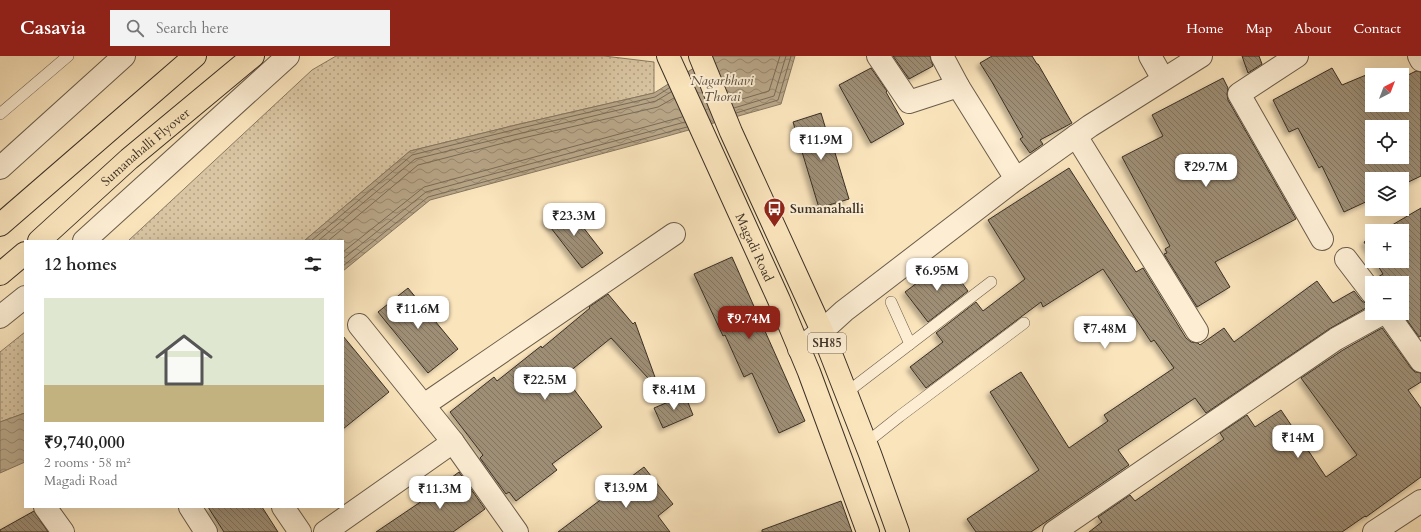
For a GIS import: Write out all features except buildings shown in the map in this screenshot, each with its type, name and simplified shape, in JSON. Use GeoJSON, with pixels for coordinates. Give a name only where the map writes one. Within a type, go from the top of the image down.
{"type":"FeatureCollection","features":[{"type":"Feature","properties":{"kind":"main road"},"geometry":{"type":"LineString","coordinates":[[0,225],[195,56]]}},
{"type":"Feature","properties":{"kind":"main road","name":"Sumanahalli Flyover"},"geometry":{"type":"LineString","coordinates":[[40,240],[129,159],[254,56]]}},
{"type":"Feature","properties":{"kind":"main road","name":"Magadi Road"},"geometry":{"type":"LineString","coordinates":[[700,56],[743,159],[822,331],[866,443],[898,532]]}},
{"type":"Feature","properties":{"kind":"main road","name":"Magadi Road"},"geometry":{"type":"LineString","coordinates":[[670,59],[779,300],[799,348],[868,532]]}},
{"type":"Feature","properties":{"kind":"main road"},"geometry":{"type":"LineString","coordinates":[[0,274],[24,254]]}},
{"type":"Feature","properties":{"kind":"street"},"geometry":{"type":"LineString","coordinates":[[0,168],[124,56]]}},
{"type":"Feature","properties":{"kind":"street"},"geometry":{"type":"LineString","coordinates":[[85,240],[288,56]]}},
{"type":"Feature","properties":{"kind":"street"},"geometry":{"type":"LineString","coordinates":[[878,56],[909,102],[958,86]]}},
{"type":"Feature","properties":{"kind":"street"},"geometry":{"type":"LineString","coordinates":[[942,56],[958,86],[1016,180]]}},
{"type":"Feature","properties":{"kind":"street"},"geometry":{"type":"LineString","coordinates":[[1150,56],[1163,79]]}},
{"type":"Feature","properties":{"kind":"street"},"geometry":{"type":"LineString","coordinates":[[799,348],[1016,180],[1076,136],[1201,56]]}},
{"type":"Feature","properties":{"kind":"street"},"geometry":{"type":"LineString","coordinates":[[1297,56],[1239,94],[1322,239]]}},
{"type":"Feature","properties":{"kind":"street"},"geometry":{"type":"LineString","coordinates":[[1419,56],[1421,60]]}},
{"type":"Feature","properties":{"kind":"street"},"geometry":{"type":"LineString","coordinates":[[1076,136],[1197,331]]}},
{"type":"Feature","properties":{"kind":"street"},"geometry":{"type":"LineString","coordinates":[[424,405],[674,234]]}},
{"type":"Feature","properties":{"kind":"street"},"geometry":{"type":"LineString","coordinates":[[1346,259],[1365,284]]}},
{"type":"Feature","properties":{"kind":"street"},"geometry":{"type":"LineString","coordinates":[[0,317],[24,298]]}},
{"type":"Feature","properties":{"kind":"street"},"geometry":{"type":"LineString","coordinates":[[1054,532],[1336,339],[1370,320]]}},
{"type":"Feature","properties":{"kind":"street"},"geometry":{"type":"LineString","coordinates":[[1392,320],[1421,361]]}},
{"type":"Feature","properties":{"kind":"street"},"geometry":{"type":"LineString","coordinates":[[359,325],[453,442],[517,532]]}},
{"type":"Feature","properties":{"kind":"street"},"geometry":{"type":"LineString","coordinates":[[325,532],[453,442]]}},
{"type":"Feature","properties":{"kind":"street"},"geometry":{"type":"LineString","coordinates":[[1374,532],[1421,501]]}},
{"type":"Feature","properties":{"kind":"street"},"geometry":{"type":"LineString","coordinates":[[46,508],[63,532]]}},
{"type":"Feature","properties":{"kind":"street"},"geometry":{"type":"LineString","coordinates":[[191,508],[206,532]]}},
{"type":"Feature","properties":{"kind":"street"},"geometry":{"type":"LineString","coordinates":[[284,508],[300,532]]}},
{"type":"Feature","properties":{"kind":"lane"},"geometry":{"type":"LineString","coordinates":[[0,114],[68,56]]}},
{"type":"Feature","properties":{"kind":"lane"},"geometry":{"type":"LineString","coordinates":[[846,393],[991,282]]}},
{"type":"Feature","properties":{"kind":"lane"},"geometry":{"type":"LineString","coordinates":[[891,302],[910,344]]}},
{"type":"Feature","properties":{"kind":"lane"},"geometry":{"type":"LineString","coordinates":[[866,443],[1024,323]]}},
{"type":"Feature","properties":{"kind":"shaded area"},"geometry":{"type":"Polygon","coordinates":[[[336,56],[604,56],[654,62],[654,93],[410,151],[305,240],[129,240],[312,70],[336,56]]]}},
{"type":"Feature","properties":{"kind":"shaded area"},"geometry":{"type":"Polygon","coordinates":[[[24,333],[24,413],[0,422],[0,352],[24,333]]]}},
{"type":"Feature","properties":{"kind":"water","name":"Nagarbhavi Thorai"},"geometry":{"type":"Polygon","coordinates":[[[713,56],[795,56],[781,104],[430,200],[344,270],[344,240],[305,240],[410,151],[654,93],[713,56]]]}},
{"type":"Feature","properties":{"kind":"water"},"geometry":{"type":"Polygon","coordinates":[[[24,413],[24,462],[0,473],[0,422],[24,413]]]}},
{"type":"Feature","properties":{"kind":"place","name":"Sumanahalli"},"geometry":{"type":"Point","coordinates":[775,228]}}]}
